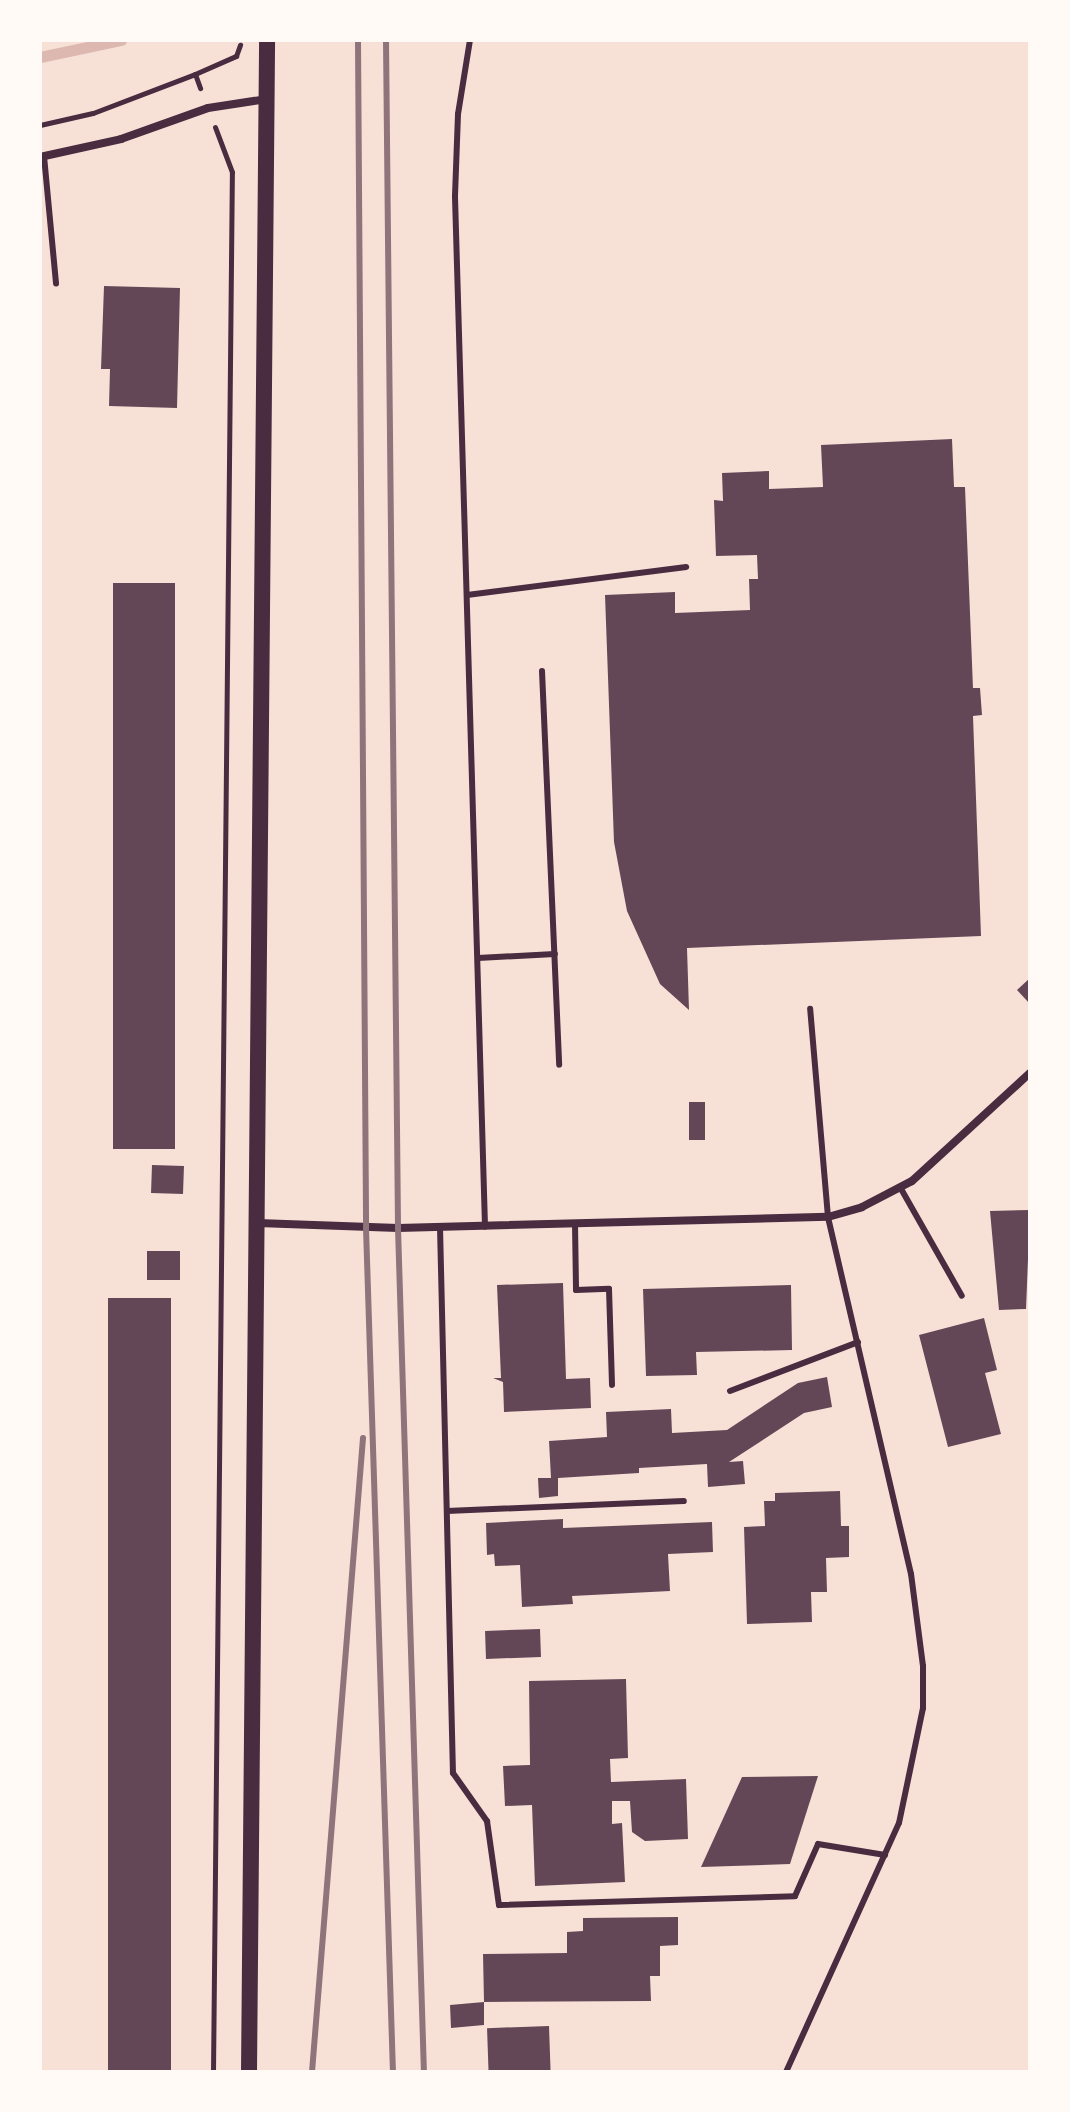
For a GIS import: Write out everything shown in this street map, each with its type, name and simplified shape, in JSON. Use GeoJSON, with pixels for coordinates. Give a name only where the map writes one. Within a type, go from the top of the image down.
{"type":"FeatureCollection","features":[{"type":"Feature","properties":{"kind":"main road"},"geometry":{"type":"LineString","coordinates":[[249,2072],[267,40]]}},
{"type":"Feature","properties":{"kind":"street"},"geometry":{"type":"LineString","coordinates":[[42,157],[121,139],[208,108],[268,99]]}},
{"type":"Feature","properties":{"kind":"street"},"geometry":{"type":"LineString","coordinates":[[258,1223],[485,1227],[828,1217],[900,1187],[1030,1073]]}},
{"type":"Feature","properties":{"kind":"lane"},"geometry":{"type":"LineString","coordinates":[[470,40],[458,114],[455,197],[485,1227]]}},
{"type":"Feature","properties":{"kind":"lane"},"geometry":{"type":"LineString","coordinates":[[42,157],[56,283]]}},
{"type":"Feature","properties":{"kind":"lane"},"geometry":{"type":"LineString","coordinates":[[467,595],[686,567]]}},
{"type":"Feature","properties":{"kind":"lane"},"geometry":{"type":"LineString","coordinates":[[542,671],[559,1065]]}},
{"type":"Feature","properties":{"kind":"lane"},"geometry":{"type":"LineString","coordinates":[[478,958],[555,954]]}},
{"type":"Feature","properties":{"kind":"lane"},"geometry":{"type":"LineString","coordinates":[[786,2072],[899,1823],[915,1759],[923,1666],[911,1574],[828,1217],[810,1009]]}},
{"type":"Feature","properties":{"kind":"lane"},"geometry":{"type":"LineString","coordinates":[[900,1187],[962,1296]]}},
{"type":"Feature","properties":{"kind":"lane"},"geometry":{"type":"LineString","coordinates":[[575,1224],[576,1290],[609,1289],[612,1385]]}},
{"type":"Feature","properties":{"kind":"lane"},"geometry":{"type":"LineString","coordinates":[[440,1227],[453,1773],[487,1821],[499,1905],[795,1896],[818,1844],[885,1855]]}},
{"type":"Feature","properties":{"kind":"lane"},"geometry":{"type":"LineString","coordinates":[[730,1391],[858,1342]]}},
{"type":"Feature","properties":{"kind":"lane"},"geometry":{"type":"LineString","coordinates":[[447,1511],[684,1501]]}},
{"type":"Feature","properties":{"kind":"path"},"geometry":{"type":"LineString","coordinates":[[40,125],[93,113],[209,68],[236,56],[241,40]]}},
{"type":"Feature","properties":{"kind":"path"},"geometry":{"type":"LineString","coordinates":[[213,2072],[232,172]]}},
{"type":"Feature","properties":{"kind":"building"},"geometry":{"type":"Polygon","coordinates":[[[104,286],[180,288],[177,408],[109,406],[110,369],[101,369],[104,286]]]}},
{"type":"Feature","properties":{"kind":"building"},"geometry":{"type":"Polygon","coordinates":[[[952,439],[954,487],[965,487],[973,688],[980,688],[982,715],[973,716],[981,936],[687,948],[689,1010],[660,984],[627,911],[614,842],[605,595],[675,592],[675,613],[750,610],[749,579],[758,579],[757,555],[716,556],[714,500],[723,501],[722,473],[769,471],[769,489],[823,487],[821,445],[952,439]]]}},
{"type":"Feature","properties":{"kind":"building"},"geometry":{"type":"Polygon","coordinates":[[[113,583],[175,583],[175,1149],[113,1149],[113,583]]]}},
{"type":"Feature","properties":{"kind":"building"},"geometry":{"type":"Polygon","coordinates":[[[1030,978],[1030,1004],[1017,990],[1030,978]]]}},
{"type":"Feature","properties":{"kind":"building"},"geometry":{"type":"Polygon","coordinates":[[[689,1102],[705,1102],[705,1140],[689,1140],[689,1102]]]}},
{"type":"Feature","properties":{"kind":"building"},"geometry":{"type":"Polygon","coordinates":[[[152,1165],[184,1166],[183,1194],[151,1193],[152,1165]]]}},
{"type":"Feature","properties":{"kind":"building"},"geometry":{"type":"Polygon","coordinates":[[[1030,1210],[1026,1309],[999,1310],[990,1211],[1030,1210]]]}},
{"type":"Feature","properties":{"kind":"building"},"geometry":{"type":"Polygon","coordinates":[[[147,1251],[180,1251],[180,1280],[147,1280],[147,1251]]]}},
{"type":"Feature","properties":{"kind":"building"},"geometry":{"type":"Polygon","coordinates":[[[563,1283],[566,1379],[590,1378],[591,1408],[504,1412],[503,1382],[493,1378],[501,1378],[497,1285],[563,1283]]]}},
{"type":"Feature","properties":{"kind":"building"},"geometry":{"type":"Polygon","coordinates":[[[791,1285],[792,1350],[696,1352],[697,1375],[646,1376],[643,1289],[791,1285]]]}},
{"type":"Feature","properties":{"kind":"building"},"geometry":{"type":"Polygon","coordinates":[[[108,1298],[171,1298],[171,2072],[108,2072],[108,1298]]]}},
{"type":"Feature","properties":{"kind":"building"},"geometry":{"type":"Polygon","coordinates":[[[984,1318],[997,1370],[985,1373],[1001,1434],[948,1447],[919,1335],[984,1318]]]}},
{"type":"Feature","properties":{"kind":"building"},"geometry":{"type":"Polygon","coordinates":[[[827,1377],[832,1407],[804,1413],[729,1462],[743,1461],[745,1484],[708,1487],[707,1464],[639,1468],[639,1473],[558,1478],[558,1496],[539,1498],[538,1478],[551,1478],[549,1441],[607,1437],[606,1412],[671,1409],[672,1433],[727,1430],[798,1383],[827,1377]]]}},
{"type":"Feature","properties":{"kind":"building"},"geometry":{"type":"Polygon","coordinates":[[[840,1491],[841,1526],[849,1526],[849,1557],[826,1558],[827,1592],[811,1592],[812,1622],[747,1624],[744,1527],[765,1526],[764,1501],[775,1501],[775,1493],[840,1491]]]}},
{"type":"Feature","properties":{"kind":"building"},"geometry":{"type":"Polygon","coordinates":[[[563,1519],[563,1528],[712,1522],[713,1552],[668,1554],[670,1591],[572,1596],[573,1604],[522,1607],[520,1565],[495,1566],[494,1554],[487,1555],[486,1523],[563,1519]]]}},
{"type":"Feature","properties":{"kind":"building"},"geometry":{"type":"Polygon","coordinates":[[[540,1629],[541,1657],[486,1659],[485,1631],[540,1629]]]}},
{"type":"Feature","properties":{"kind":"building"},"geometry":{"type":"Polygon","coordinates":[[[626,1679],[628,1758],[610,1759],[611,1782],[686,1779],[688,1839],[645,1841],[632,1832],[630,1801],[612,1801],[612,1824],[622,1823],[625,1882],[535,1886],[532,1805],[505,1806],[503,1766],[530,1765],[529,1681],[626,1679]]]}},
{"type":"Feature","properties":{"kind":"building"},"geometry":{"type":"Polygon","coordinates":[[[818,1776],[790,1864],[701,1867],[742,1777],[818,1776]]]}},
{"type":"Feature","properties":{"kind":"building"},"geometry":{"type":"Polygon","coordinates":[[[678,1917],[678,1945],[660,1946],[660,1976],[650,1976],[651,2001],[484,2002],[483,1954],[567,1953],[567,1932],[583,1931],[583,1918],[678,1917]]]}},
{"type":"Feature","properties":{"kind":"building"},"geometry":{"type":"Polygon","coordinates":[[[484,2002],[484,2025],[451,2028],[450,2005],[484,2002]]]}},
{"type":"Feature","properties":{"kind":"building"},"geometry":{"type":"Polygon","coordinates":[[[549,2026],[551,2072],[489,2072],[487,2028],[549,2026]]]}},
{"type":"Feature","properties":{"kind":"waterway"},"geometry":{"type":"LineString","coordinates":[[40,57],[121,40]]}},
{"type":"Feature","properties":{"kind":"railway"},"geometry":{"type":"LineString","coordinates":[[358,40],[366,1228],[393,2072]]}},
{"type":"Feature","properties":{"kind":"railway"},"geometry":{"type":"LineString","coordinates":[[386,40],[398,1228],[424,2072]]}},
{"type":"Feature","properties":{"kind":"railway"},"geometry":{"type":"LineString","coordinates":[[312,2072],[363,1438]]}}]}
